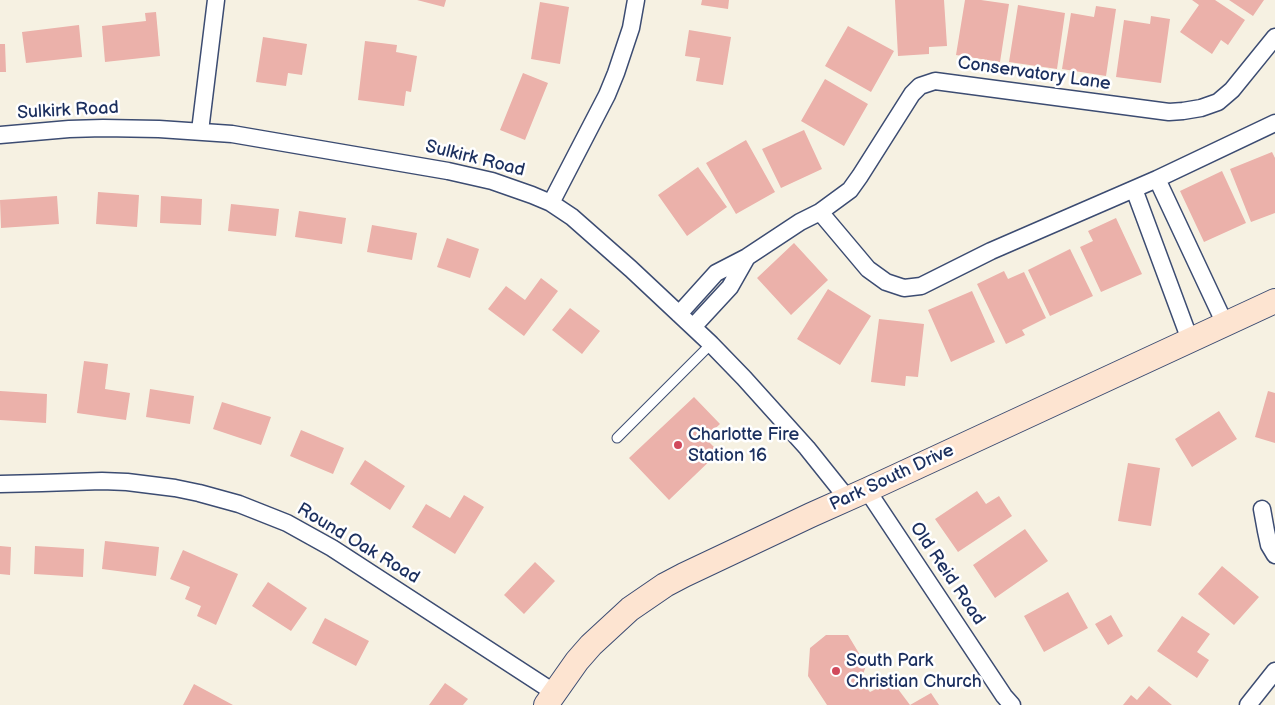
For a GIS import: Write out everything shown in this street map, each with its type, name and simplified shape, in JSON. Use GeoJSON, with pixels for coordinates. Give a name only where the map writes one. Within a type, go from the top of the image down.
{"type":"FeatureCollection","features":[{"type":"Feature","properties":{"kind":"street"},"geometry":{"type":"LineString","coordinates":[[200,131],[216,0]]}},
{"type":"Feature","properties":{"kind":"street"},"geometry":{"type":"LineString","coordinates":[[550,203],[607,95],[631,28],[636,0]]}},
{"type":"Feature","properties":{"kind":"street","name":"Conservatory Lane"},"geometry":{"type":"LineString","coordinates":[[679,314],[716,273],[820,212],[850,190],[912,94],[926,83],[935,81],[1168,112],[1183,111],[1201,108],[1218,102],[1232,90],[1275,37]]}},
{"type":"Feature","properties":{"kind":"street"},"geometry":{"type":"LineString","coordinates":[[820,212],[868,269],[886,282],[904,288],[922,286],[992,252],[1157,180],[1275,123]]}},
{"type":"Feature","properties":{"kind":"street","name":"Sulkirk Road"},"geometry":{"type":"LineString","coordinates":[[0,135],[103,128],[200,131],[241,136],[448,171],[492,181],[532,195],[550,203],[572,217],[631,268],[711,344],[807,448],[857,494]]}},
{"type":"Feature","properties":{"kind":"street"},"geometry":{"type":"LineString","coordinates":[[1157,180],[1225,324]]}},
{"type":"Feature","properties":{"kind":"street"},"geometry":{"type":"LineString","coordinates":[[1134,189],[1190,340]]}},
{"type":"Feature","properties":{"kind":"street","name":"Conservatory Lane"},"geometry":{"type":"LineString","coordinates":[[693,327],[730,287],[747,256]]}},
{"type":"Feature","properties":{"kind":"street","name":"Park South Drive"},"geometry":{"type":"LineString","coordinates":[[550,699],[577,661],[614,623],[630,609],[684,574],[1275,301]]}},
{"type":"Feature","properties":{"kind":"street","name":"Round Oak Road"},"geometry":{"type":"LineString","coordinates":[[0,484],[127,482],[175,488],[239,504],[287,523],[332,548],[550,699]]}},
{"type":"Feature","properties":{"kind":"street","name":"Old Reid Road"},"geometry":{"type":"LineString","coordinates":[[857,494],[1012,705]]}},
{"type":"Feature","properties":{"kind":"street"},"geometry":{"type":"LineString","coordinates":[[1262,509],[1266,531],[1275,555]]}},
{"type":"Feature","properties":{"kind":"street"},"geometry":{"type":"LineString","coordinates":[[1248,705],[1275,671]]}},
{"type":"Feature","properties":{"kind":"lane"},"geometry":{"type":"LineString","coordinates":[[617,438],[711,344]]}},
{"type":"Feature","properties":{"kind":"building"},"geometry":{"type":"Polygon","coordinates":[[[417,0],[446,0],[444,7],[417,0]]]}},
{"type":"Feature","properties":{"kind":"building"},"geometry":{"type":"Polygon","coordinates":[[[702,0],[729,0],[728,9],[701,5],[702,0]]]}},
{"type":"Feature","properties":{"kind":"building"},"geometry":{"type":"Polygon","coordinates":[[[895,0],[944,0],[947,46],[929,47],[929,54],[898,56],[895,0]]]}},
{"type":"Feature","properties":{"kind":"building"},"geometry":{"type":"Polygon","coordinates":[[[965,0],[1009,4],[1000,62],[956,55],[965,0]]]}},
{"type":"Feature","properties":{"kind":"building"},"geometry":{"type":"Polygon","coordinates":[[[1192,0],[1215,0],[1245,20],[1228,45],[1221,40],[1212,54],[1180,32],[1199,5],[1192,0]]]}},
{"type":"Feature","properties":{"kind":"building"},"geometry":{"type":"Polygon","coordinates":[[[1229,0],[1264,0],[1253,16],[1229,0]]]}},
{"type":"Feature","properties":{"kind":"building"},"geometry":{"type":"Polygon","coordinates":[[[540,2],[569,7],[560,64],[531,59],[540,2]]]}},
{"type":"Feature","properties":{"kind":"building"},"geometry":{"type":"Polygon","coordinates":[[[1018,5],[1065,13],[1057,69],[1009,62],[1018,5]]]}},
{"type":"Feature","properties":{"kind":"building"},"geometry":{"type":"Polygon","coordinates":[[[1096,6],[1116,9],[1106,76],[1062,69],[1071,13],[1094,17],[1096,6]]]}},
{"type":"Feature","properties":{"kind":"building"},"geometry":{"type":"Polygon","coordinates":[[[156,12],[160,56],[105,62],[102,26],[146,21],[145,13],[156,12]]]}},
{"type":"Feature","properties":{"kind":"building"},"geometry":{"type":"Polygon","coordinates":[[[1151,16],[1170,19],[1161,83],[1116,77],[1124,20],[1150,24],[1151,16]]]}},
{"type":"Feature","properties":{"kind":"building"},"geometry":{"type":"Polygon","coordinates":[[[79,25],[82,57],[26,63],[22,32],[79,25]]]}},
{"type":"Feature","properties":{"kind":"building"},"geometry":{"type":"Polygon","coordinates":[[[848,26],[894,51],[871,92],[825,66],[848,26]]]}},
{"type":"Feature","properties":{"kind":"building"},"geometry":{"type":"Polygon","coordinates":[[[689,30],[731,37],[723,85],[696,81],[700,58],[685,56],[689,30]]]}},
{"type":"Feature","properties":{"kind":"building"},"geometry":{"type":"Polygon","coordinates":[[[263,37],[307,44],[302,75],[288,73],[286,86],[256,82],[263,37]]]}},
{"type":"Feature","properties":{"kind":"building"},"geometry":{"type":"Polygon","coordinates":[[[365,41],[397,45],[396,52],[417,56],[411,92],[406,91],[404,106],[358,100],[365,41]]]}},
{"type":"Feature","properties":{"kind":"building"},"geometry":{"type":"Polygon","coordinates":[[[0,44],[5,44],[6,72],[0,72],[0,44]]]}},
{"type":"Feature","properties":{"kind":"building"},"geometry":{"type":"Polygon","coordinates":[[[523,73],[548,83],[525,140],[500,130],[523,73]]]}},
{"type":"Feature","properties":{"kind":"building"},"geometry":{"type":"Polygon","coordinates":[[[825,79],[868,104],[844,146],[801,121],[825,79]]]}},
{"type":"Feature","properties":{"kind":"building"},"geometry":{"type":"Polygon","coordinates":[[[804,130],[822,169],[781,188],[762,149],[804,130]]]}},
{"type":"Feature","properties":{"kind":"building"},"geometry":{"type":"Polygon","coordinates":[[[746,140],[775,192],[736,214],[706,163],[746,140]]]}},
{"type":"Feature","properties":{"kind":"building"},"geometry":{"type":"Polygon","coordinates":[[[1272,152],[1275,158],[1275,213],[1251,222],[1230,169],[1272,152]]]}},
{"type":"Feature","properties":{"kind":"building"},"geometry":{"type":"Polygon","coordinates":[[[698,167],[727,207],[687,236],[658,195],[698,167]]]}},
{"type":"Feature","properties":{"kind":"building"},"geometry":{"type":"Polygon","coordinates":[[[1222,171],[1246,223],[1204,242],[1180,191],[1222,171]]]}},
{"type":"Feature","properties":{"kind":"building"},"geometry":{"type":"Polygon","coordinates":[[[98,192],[139,195],[137,227],[96,224],[98,192]]]}},
{"type":"Feature","properties":{"kind":"building"},"geometry":{"type":"Polygon","coordinates":[[[57,196],[59,224],[1,228],[0,200],[57,196]]]}},
{"type":"Feature","properties":{"kind":"building"},"geometry":{"type":"Polygon","coordinates":[[[161,196],[202,199],[201,225],[160,223],[161,196]]]}},
{"type":"Feature","properties":{"kind":"building"},"geometry":{"type":"Polygon","coordinates":[[[231,204],[279,209],[276,236],[228,231],[231,204]]]}},
{"type":"Feature","properties":{"kind":"building"},"geometry":{"type":"Polygon","coordinates":[[[299,211],[346,218],[342,244],[295,237],[299,211]]]}},
{"type":"Feature","properties":{"kind":"building"},"geometry":{"type":"Polygon","coordinates":[[[1116,218],[1142,274],[1101,292],[1080,247],[1093,241],[1088,231],[1116,218]]]}},
{"type":"Feature","properties":{"kind":"building"},"geometry":{"type":"Polygon","coordinates":[[[372,225],[417,233],[412,260],[367,252],[372,225]]]}},
{"type":"Feature","properties":{"kind":"building"},"geometry":{"type":"Polygon","coordinates":[[[447,238],[479,249],[470,278],[437,267],[447,238]]]}},
{"type":"Feature","properties":{"kind":"building"},"geometry":{"type":"Polygon","coordinates":[[[794,243],[828,280],[791,315],[757,278],[794,243]]]}},
{"type":"Feature","properties":{"kind":"building"},"geometry":{"type":"Polygon","coordinates":[[[1070,249],[1093,296],[1050,316],[1028,270],[1070,249]]]}},
{"type":"Feature","properties":{"kind":"building"},"geometry":{"type":"Polygon","coordinates":[[[1004,271],[1008,279],[1024,272],[1046,318],[1022,330],[1025,335],[1006,344],[977,284],[1004,271]]]}},
{"type":"Feature","properties":{"kind":"building"},"geometry":{"type":"Polygon","coordinates":[[[541,278],[558,291],[524,336],[488,309],[506,286],[525,300],[541,278]]]}},
{"type":"Feature","properties":{"kind":"building"},"geometry":{"type":"Polygon","coordinates":[[[828,289],[871,316],[840,365],[797,339],[828,289]]]}},
{"type":"Feature","properties":{"kind":"building"},"geometry":{"type":"Polygon","coordinates":[[[972,291],[995,342],[951,362],[928,310],[972,291]]]}},
{"type":"Feature","properties":{"kind":"building"},"geometry":{"type":"Polygon","coordinates":[[[570,308],[600,331],[582,354],[552,330],[570,308]]]}},
{"type":"Feature","properties":{"kind":"building"},"geometry":{"type":"Polygon","coordinates":[[[879,319],[924,324],[918,377],[906,376],[905,386],[871,382],[879,319]]]}},
{"type":"Feature","properties":{"kind":"building"},"geometry":{"type":"Polygon","coordinates":[[[84,361],[108,364],[105,389],[130,393],[126,420],[77,413],[84,361]]]}},
{"type":"Feature","properties":{"kind":"building"},"geometry":{"type":"Polygon","coordinates":[[[150,389],[194,396],[190,424],[146,417],[150,389]]]}},
{"type":"Feature","properties":{"kind":"building"},"geometry":{"type":"Polygon","coordinates":[[[0,391],[47,394],[46,423],[0,420],[0,391]]]}},
{"type":"Feature","properties":{"kind":"building"},"geometry":{"type":"Polygon","coordinates":[[[1268,391],[1275,393],[1275,443],[1255,437],[1268,391]]]}},
{"type":"Feature","properties":{"kind":"building","name":"Charlotte Fire Station 16"},"geometry":{"type":"Polygon","coordinates":[[[694,397],[720,424],[705,438],[719,452],[669,500],[629,458],[694,397]]]}},
{"type":"Feature","properties":{"kind":"building"},"geometry":{"type":"Polygon","coordinates":[[[222,402],[271,417],[261,445],[213,429],[222,402]]]}},
{"type":"Feature","properties":{"kind":"building"},"geometry":{"type":"Polygon","coordinates":[[[1219,411],[1237,439],[1192,467],[1175,439],[1219,411]]]}},
{"type":"Feature","properties":{"kind":"building"},"geometry":{"type":"Polygon","coordinates":[[[301,430],[344,448],[333,474],[290,456],[301,430]]]}},
{"type":"Feature","properties":{"kind":"building"},"geometry":{"type":"Polygon","coordinates":[[[365,460],[405,486],[390,510],[350,484],[365,460]]]}},
{"type":"Feature","properties":{"kind":"building"},"geometry":{"type":"Polygon","coordinates":[[[1128,463],[1160,468],[1151,526],[1118,521],[1128,463]]]}},
{"type":"Feature","properties":{"kind":"building"},"geometry":{"type":"Polygon","coordinates":[[[977,491],[986,504],[999,496],[1012,516],[958,552],[935,519],[977,491]]]}},
{"type":"Feature","properties":{"kind":"building"},"geometry":{"type":"Polygon","coordinates":[[[464,495],[484,507],[455,554],[412,527],[426,504],[450,518],[464,495]]]}},
{"type":"Feature","properties":{"kind":"building"},"geometry":{"type":"Polygon","coordinates":[[[1025,529],[1048,561],[995,598],[973,565],[1025,529]]]}},
{"type":"Feature","properties":{"kind":"building"},"geometry":{"type":"Polygon","coordinates":[[[105,541],[159,547],[156,576],[102,569],[105,541]]]}},
{"type":"Feature","properties":{"kind":"building"},"geometry":{"type":"Polygon","coordinates":[[[0,546],[11,547],[10,575],[0,574],[0,546]]]}},
{"type":"Feature","properties":{"kind":"building"},"geometry":{"type":"Polygon","coordinates":[[[35,546],[84,549],[83,577],[34,574],[35,546]]]}},
{"type":"Feature","properties":{"kind":"building"},"geometry":{"type":"Polygon","coordinates":[[[183,550],[238,574],[216,625],[197,616],[201,606],[185,599],[190,587],[170,579],[183,550]]]}},
{"type":"Feature","properties":{"kind":"building"},"geometry":{"type":"Polygon","coordinates":[[[535,562],[555,581],[524,614],[504,595],[535,562]]]}},
{"type":"Feature","properties":{"kind":"building"},"geometry":{"type":"Polygon","coordinates":[[[1222,566],[1259,597],[1234,625],[1198,594],[1222,566]]]}},
{"type":"Feature","properties":{"kind":"building"},"geometry":{"type":"Polygon","coordinates":[[[268,582],[307,608],[291,631],[252,606],[268,582]]]}},
{"type":"Feature","properties":{"kind":"building"},"geometry":{"type":"Polygon","coordinates":[[[1068,592],[1088,628],[1044,652],[1024,616],[1068,592]]]}},
{"type":"Feature","properties":{"kind":"building"},"geometry":{"type":"Polygon","coordinates":[[[1111,615],[1123,636],[1108,645],[1095,624],[1111,615]]]}},
{"type":"Feature","properties":{"kind":"building"},"geometry":{"type":"Polygon","coordinates":[[[1182,616],[1210,634],[1197,652],[1209,660],[1197,678],[1157,651],[1182,616]]]}},
{"type":"Feature","properties":{"kind":"building"},"geometry":{"type":"Polygon","coordinates":[[[325,618],[369,641],[356,666],[312,643],[325,618]]]}},
{"type":"Feature","properties":{"kind":"building","name":"South Park Christian Church"},"geometry":{"type":"Polygon","coordinates":[[[826,635],[848,635],[866,665],[861,681],[870,692],[892,681],[910,705],[827,705],[808,676],[810,648],[826,635]]]}},
{"type":"Feature","properties":{"kind":"building"},"geometry":{"type":"Polygon","coordinates":[[[445,683],[468,699],[463,705],[429,705],[445,683]]]}},
{"type":"Feature","properties":{"kind":"building"},"geometry":{"type":"Polygon","coordinates":[[[194,684],[233,705],[183,705],[194,684]]]}},
{"type":"Feature","properties":{"kind":"building"},"geometry":{"type":"Polygon","coordinates":[[[1149,686],[1172,705],[1123,705],[1131,695],[1137,700],[1149,686]]]}},
{"type":"Feature","properties":{"kind":"building"},"geometry":{"type":"Polygon","coordinates":[[[931,693],[939,705],[910,705],[931,693]]]}},
{"type":"Feature","properties":{"kind":"place","name":"Charlotte Fire Station 16"},"geometry":{"type":"Point","coordinates":[678,445]}},
{"type":"Feature","properties":{"kind":"place","name":"South Park Christian Church"},"geometry":{"type":"Point","coordinates":[836,671]}}]}
